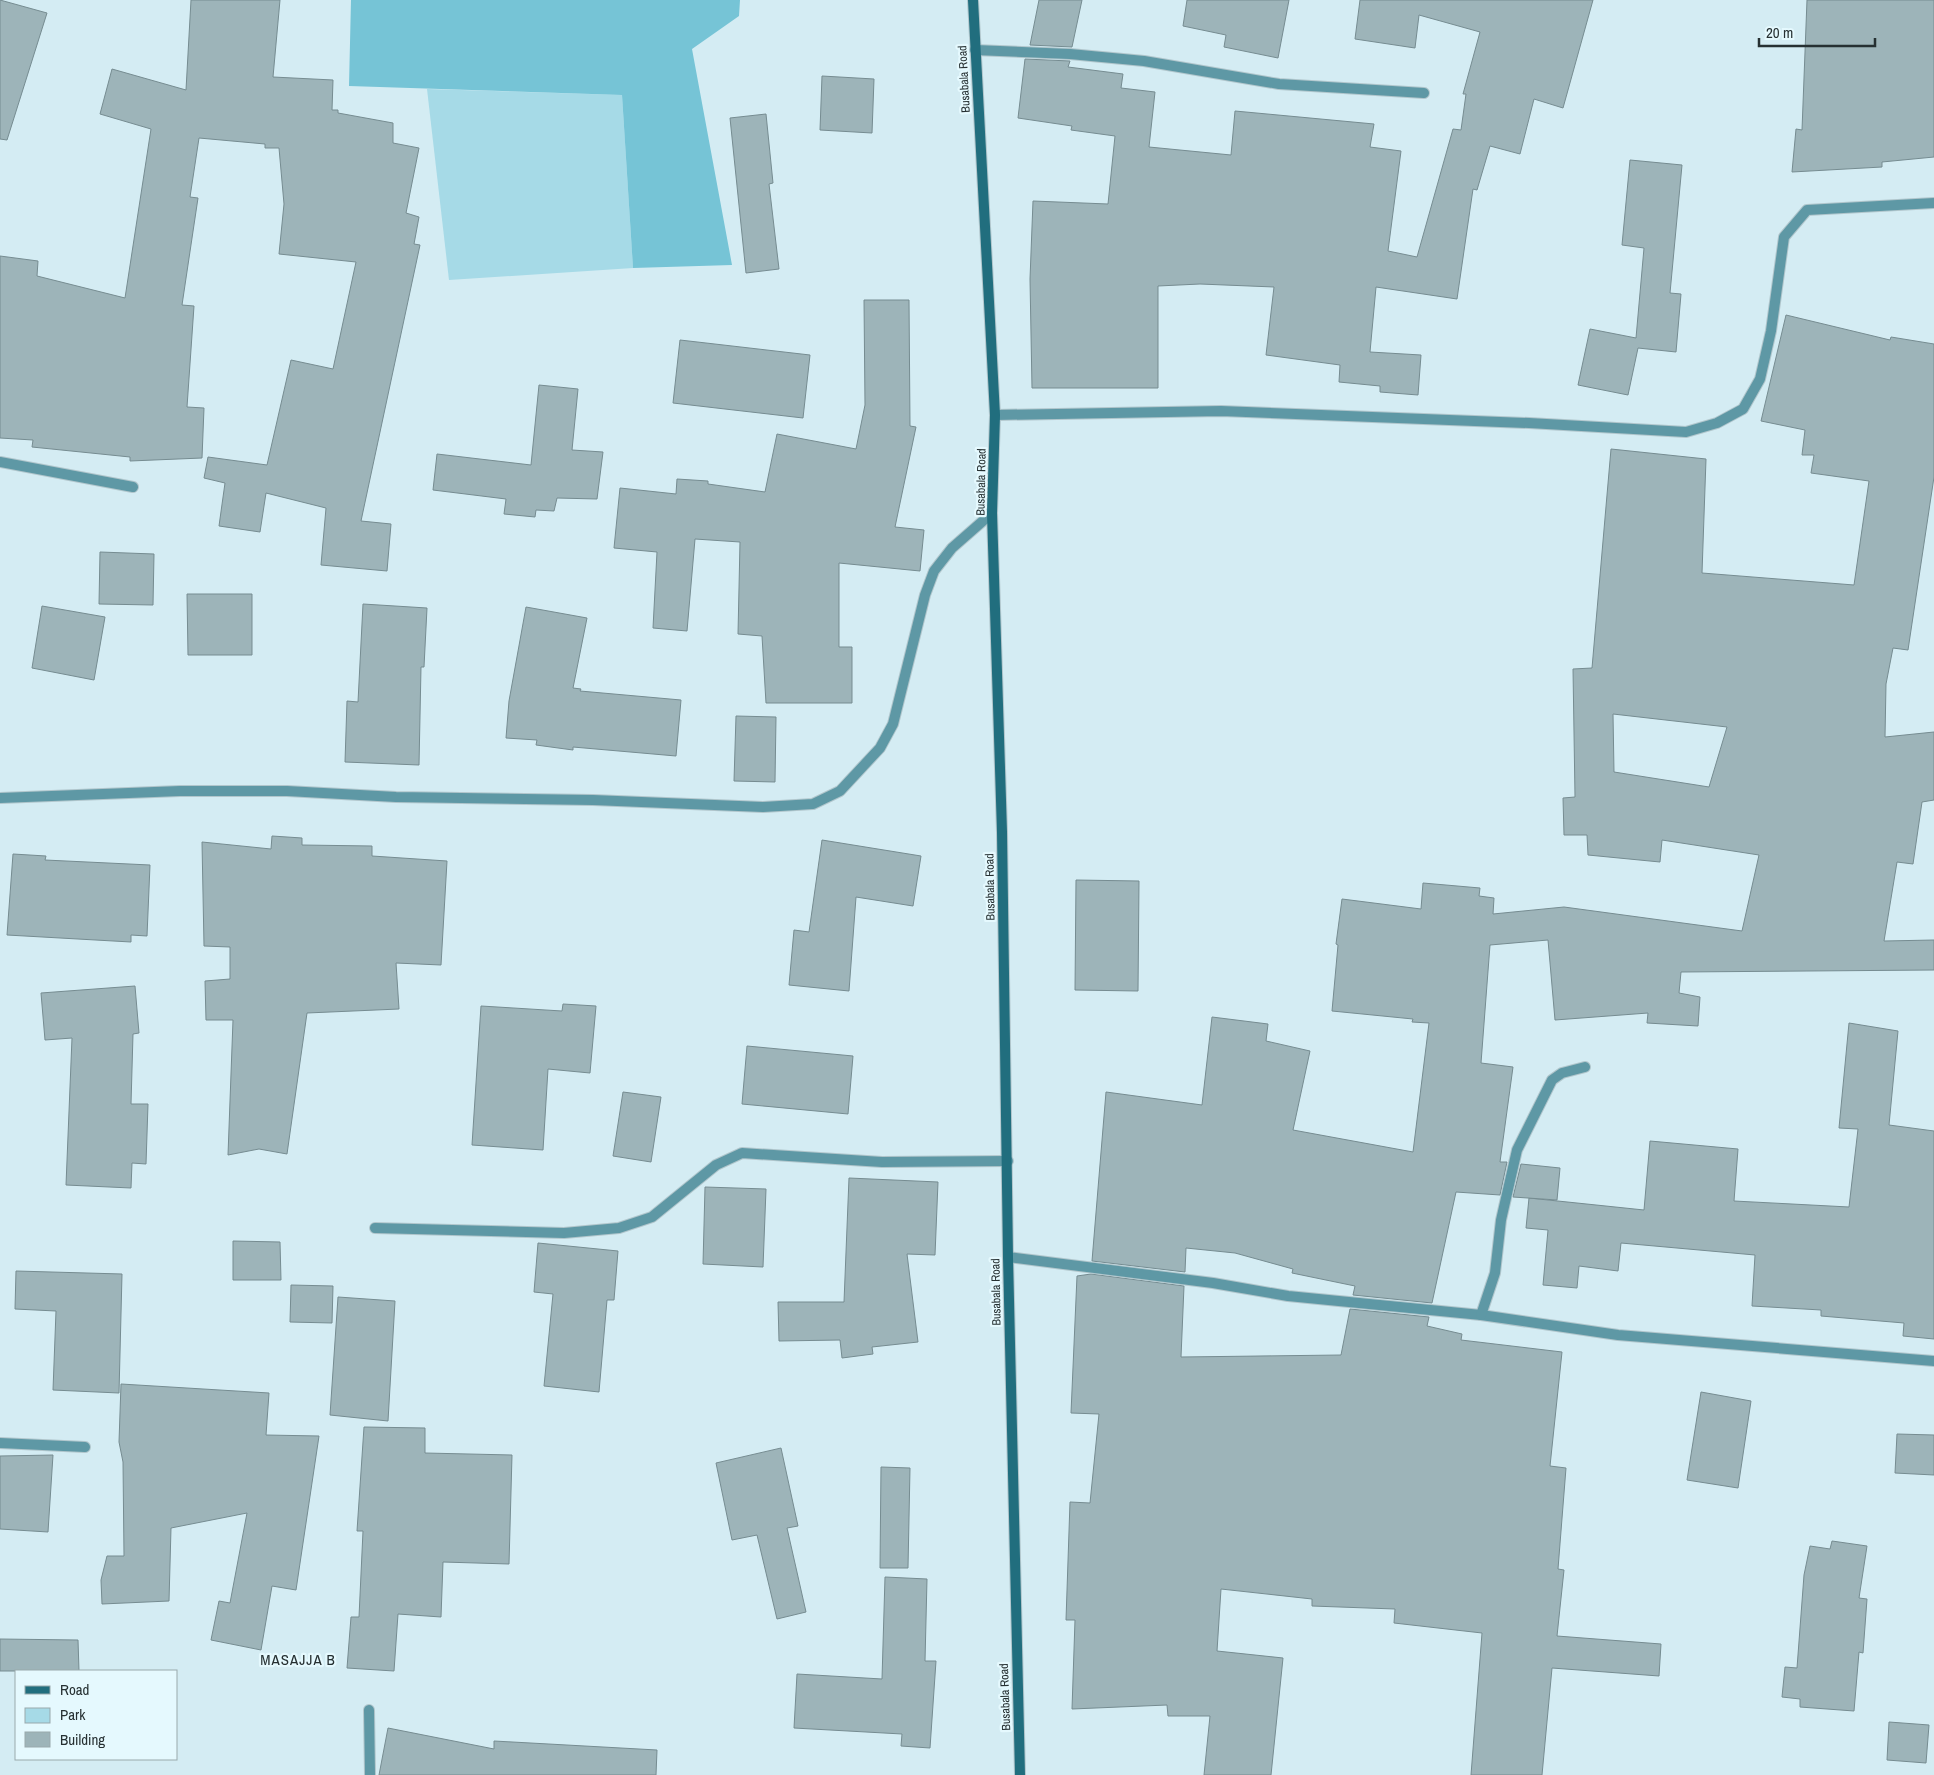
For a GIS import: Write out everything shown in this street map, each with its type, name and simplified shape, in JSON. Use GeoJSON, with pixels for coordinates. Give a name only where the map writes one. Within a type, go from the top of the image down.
{"type":"FeatureCollection","features":[{"type":"Feature","properties":{"kind":"street","name":"Busabala Road"},"geometry":{"type":"LineString","coordinates":[[973,0],[995,415],[992,513],[1002,832],[1008,1257],[1020,1775]]}},
{"type":"Feature","properties":{"kind":"street"},"geometry":{"type":"LineString","coordinates":[[975,50],[1070,54],[1144,61],[1279,84],[1424,93]]}},
{"type":"Feature","properties":{"kind":"street"},"geometry":{"type":"LineString","coordinates":[[995,415],[1221,411],[1529,423],[1686,432],[1718,423],[1743,409],[1760,379],[1771,331],[1784,237],[1807,210],[1934,203]]}},
{"type":"Feature","properties":{"kind":"street"},"geometry":{"type":"LineString","coordinates":[[0,462],[133,486]]}},
{"type":"Feature","properties":{"kind":"street"},"geometry":{"type":"LineString","coordinates":[[0,798],[161,792],[286,791],[396,797],[593,800],[763,807],[813,804],[840,791],[880,748],[893,724],[925,595],[934,571],[952,548],[992,513]]}},
{"type":"Feature","properties":{"kind":"street"},"geometry":{"type":"LineString","coordinates":[[1481,1315],[1495,1273],[1501,1220],[1517,1150],[1552,1080],[1562,1074],[1585,1067]]}},
{"type":"Feature","properties":{"kind":"street"},"geometry":{"type":"LineString","coordinates":[[375,1228],[564,1232],[619,1228],[652,1217],[716,1165],[742,1154],[882,1162],[1008,1161]]}},
{"type":"Feature","properties":{"kind":"street"},"geometry":{"type":"LineString","coordinates":[[1008,1257],[1213,1283],[1288,1296],[1481,1315],[1618,1335],[1934,1361]]}},
{"type":"Feature","properties":{"kind":"street"},"geometry":{"type":"LineString","coordinates":[[0,1443],[85,1447]]}},
{"type":"Feature","properties":{"kind":"street"},"geometry":{"type":"LineString","coordinates":[[368,1710],[370,1775]]}},
{"type":"Feature","properties":{"kind":"green space"},"geometry":{"type":"Polygon","coordinates":[[[427,89],[622,95],[633,268],[449,280],[427,89]]]}},
{"type":"Feature","properties":{"kind":"shaded area"},"geometry":{"type":"Polygon","coordinates":[[[351,0],[740,0],[739,16],[692,49],[732,265],[633,268],[622,95],[349,86],[351,0]]]}},
{"type":"Feature","properties":{"kind":"building"},"geometry":{"type":"Polygon","coordinates":[[[0,0],[47,13],[7,140],[0,139],[0,0]]]}},
{"type":"Feature","properties":{"kind":"building"},"geometry":{"type":"Polygon","coordinates":[[[191,0],[280,0],[273,77],[333,80],[332,110],[338,110],[338,113],[393,123],[393,143],[419,148],[406,213],[419,217],[414,244],[420,245],[361,521],[391,524],[387,571],[321,565],[326,508],[266,493],[260,532],[219,526],[225,483],[204,478],[208,457],[267,465],[291,360],[333,369],[356,262],[279,254],[284,204],[279,148],[265,148],[265,144],[199,138],[190,197],[198,198],[182,305],[194,306],[187,407],[204,408],[202,458],[130,461],[130,457],[32,447],[33,440],[0,438],[0,256],[38,261],[37,276],[125,298],[151,129],[100,114],[112,69],[186,90],[191,0]]]}},
{"type":"Feature","properties":{"kind":"building"},"geometry":{"type":"Polygon","coordinates":[[[1039,0],[1082,0],[1072,47],[1030,45],[1039,0]]]}},
{"type":"Feature","properties":{"kind":"building"},"geometry":{"type":"Polygon","coordinates":[[[1187,0],[1289,0],[1278,58],[1224,47],[1226,35],[1183,26],[1187,0]]]}},
{"type":"Feature","properties":{"kind":"building"},"geometry":{"type":"Polygon","coordinates":[[[1360,0],[1593,0],[1563,108],[1534,99],[1520,154],[1490,146],[1477,190],[1473,189],[1457,299],[1376,287],[1370,352],[1421,355],[1418,395],[1380,392],[1380,386],[1339,382],[1340,365],[1266,355],[1274,287],[1200,284],[1158,286],[1158,388],[1032,388],[1030,279],[1033,201],[1108,204],[1115,136],[1071,130],[1072,126],[1018,118],[1025,59],[1070,61],[1068,67],[1123,74],[1121,88],[1155,92],[1149,147],[1231,155],[1235,111],[1374,124],[1370,147],[1401,151],[1388,251],[1417,257],[1453,129],[1461,130],[1466,94],[1463,94],[1480,32],[1419,15],[1415,48],[1355,39],[1360,0]]]}},
{"type":"Feature","properties":{"kind":"building"},"geometry":{"type":"Polygon","coordinates":[[[1807,0],[1934,0],[1934,157],[1882,162],[1882,167],[1792,172],[1796,129],[1802,130],[1807,0]]]}},
{"type":"Feature","properties":{"kind":"building"},"geometry":{"type":"Polygon","coordinates":[[[822,76],[874,79],[872,133],[820,130],[822,76]]]}},
{"type":"Feature","properties":{"kind":"building"},"geometry":{"type":"Polygon","coordinates":[[[766,114],[773,183],[769,184],[779,269],[746,273],[730,118],[766,114]]]}},
{"type":"Feature","properties":{"kind":"building"},"geometry":{"type":"Polygon","coordinates":[[[1630,160],[1682,165],[1670,293],[1681,294],[1676,352],[1638,348],[1628,395],[1578,385],[1590,329],[1636,338],[1644,248],[1622,245],[1630,160]]]}},
{"type":"Feature","properties":{"kind":"building"},"geometry":{"type":"Polygon","coordinates":[[[864,300],[909,300],[910,426],[916,427],[895,527],[924,530],[920,571],[839,563],[839,647],[852,647],[852,703],[766,703],[762,636],[738,634],[740,542],[695,539],[687,631],[653,628],[657,552],[614,548],[620,488],[676,494],[677,479],[708,481],[708,484],[765,492],[777,434],[856,449],[865,405],[864,300]]]}},
{"type":"Feature","properties":{"kind":"building"},"geometry":{"type":"Polygon","coordinates":[[[1786,315],[1890,340],[1891,337],[1934,344],[1934,477],[1908,650],[1893,648],[1886,684],[1885,737],[1934,732],[1934,800],[1922,802],[1913,864],[1897,862],[1884,941],[1934,940],[1934,970],[1681,972],[1679,993],[1700,997],[1698,1026],[1647,1023],[1648,1013],[1555,1020],[1548,940],[1490,945],[1481,1063],[1513,1067],[1500,1162],[1507,1162],[1500,1195],[1456,1192],[1432,1303],[1353,1295],[1355,1286],[1292,1273],[1293,1269],[1235,1253],[1186,1248],[1185,1272],[1092,1261],[1106,1092],[1202,1105],[1212,1017],[1268,1024],[1266,1041],[1310,1051],[1293,1130],[1413,1152],[1429,1023],[1412,1022],[1413,1019],[1332,1011],[1338,945],[1336,944],[1342,899],[1421,909],[1423,883],[1480,888],[1479,896],[1494,898],[1493,914],[1564,907],[1742,931],[1759,855],[1662,840],[1660,862],[1588,855],[1587,835],[1564,835],[1563,798],[1575,797],[1573,669],[1592,668],[1611,449],[1706,459],[1702,573],[1854,585],[1869,481],[1811,473],[1814,455],[1802,455],[1805,430],[1761,421],[1786,315]],[[1613,714],[1614,772],[1709,787],[1727,727],[1613,714]]]}},
{"type":"Feature","properties":{"kind":"building"},"geometry":{"type":"Polygon","coordinates":[[[680,340],[810,355],[803,418],[673,403],[680,340]]]}},
{"type":"Feature","properties":{"kind":"building"},"geometry":{"type":"Polygon","coordinates":[[[539,385],[578,389],[572,450],[603,452],[597,499],[557,498],[554,511],[536,510],[535,517],[504,514],[506,499],[433,490],[437,454],[531,465],[539,385]]]}},
{"type":"Feature","properties":{"kind":"building"},"geometry":{"type":"Polygon","coordinates":[[[100,552],[154,554],[153,605],[99,604],[100,552]]]}},
{"type":"Feature","properties":{"kind":"building"},"geometry":{"type":"Polygon","coordinates":[[[187,594],[252,594],[252,655],[188,655],[187,594]]]}},
{"type":"Feature","properties":{"kind":"building"},"geometry":{"type":"Polygon","coordinates":[[[363,604],[427,608],[424,667],[421,667],[419,765],[345,762],[347,701],[358,702],[363,604]]]}},
{"type":"Feature","properties":{"kind":"building"},"geometry":{"type":"Polygon","coordinates":[[[42,606],[105,617],[94,680],[32,668],[42,606]]]}},
{"type":"Feature","properties":{"kind":"building"},"geometry":{"type":"Polygon","coordinates":[[[526,607],[587,618],[573,688],[581,689],[580,691],[681,700],[676,756],[573,747],[573,750],[536,745],[537,740],[506,738],[509,701],[526,607]]]}},
{"type":"Feature","properties":{"kind":"building"},"geometry":{"type":"Polygon","coordinates":[[[736,716],[776,717],[775,782],[734,781],[736,716]]]}},
{"type":"Feature","properties":{"kind":"building"},"geometry":{"type":"Polygon","coordinates":[[[272,836],[302,838],[302,845],[372,846],[372,856],[447,861],[441,965],[396,963],[399,1009],[307,1013],[287,1154],[259,1149],[228,1155],[233,1020],[206,1020],[205,981],[230,979],[230,947],[204,946],[202,842],[271,849],[272,836]]]}},
{"type":"Feature","properties":{"kind":"building"},"geometry":{"type":"Polygon","coordinates":[[[822,840],[921,856],[913,906],[856,897],[849,991],[789,985],[794,930],[809,932],[822,840]]]}},
{"type":"Feature","properties":{"kind":"building"},"geometry":{"type":"Polygon","coordinates":[[[13,854],[46,856],[45,860],[150,865],[147,936],[131,935],[131,942],[7,935],[13,854]]]}},
{"type":"Feature","properties":{"kind":"building"},"geometry":{"type":"Polygon","coordinates":[[[1076,880],[1139,881],[1138,991],[1075,990],[1076,880]]]}},
{"type":"Feature","properties":{"kind":"building"},"geometry":{"type":"Polygon","coordinates":[[[135,986],[139,1033],[133,1034],[131,1104],[148,1104],[146,1164],[132,1163],[131,1188],[66,1185],[72,1038],[45,1040],[41,993],[135,986]]]}},
{"type":"Feature","properties":{"kind":"building"},"geometry":{"type":"Polygon","coordinates":[[[563,1004],[596,1006],[590,1073],[548,1069],[543,1150],[472,1145],[481,1006],[562,1011],[563,1004]]]}},
{"type":"Feature","properties":{"kind":"building"},"geometry":{"type":"Polygon","coordinates":[[[1849,1023],[1898,1031],[1889,1125],[1934,1131],[1934,1339],[1903,1336],[1904,1323],[1821,1316],[1821,1310],[1752,1306],[1755,1255],[1621,1243],[1618,1271],[1579,1266],[1577,1288],[1543,1285],[1548,1230],[1526,1228],[1529,1198],[1644,1210],[1650,1141],[1738,1149],[1734,1201],[1849,1207],[1858,1129],[1839,1128],[1849,1023]]]}},
{"type":"Feature","properties":{"kind":"building"},"geometry":{"type":"Polygon","coordinates":[[[747,1046],[853,1056],[848,1114],[742,1104],[747,1046]]]}},
{"type":"Feature","properties":{"kind":"building"},"geometry":{"type":"Polygon","coordinates":[[[623,1092],[661,1097],[651,1162],[613,1156],[623,1092]]]}},
{"type":"Feature","properties":{"kind":"building"},"geometry":{"type":"Polygon","coordinates":[[[1521,1164],[1560,1168],[1557,1200],[1513,1197],[1521,1164]]]}},
{"type":"Feature","properties":{"kind":"building"},"geometry":{"type":"Polygon","coordinates":[[[849,1178],[938,1182],[935,1255],[907,1254],[918,1342],[872,1347],[873,1354],[842,1358],[840,1340],[779,1341],[778,1302],[844,1302],[849,1178]]]}},
{"type":"Feature","properties":{"kind":"building"},"geometry":{"type":"Polygon","coordinates":[[[705,1187],[766,1189],[763,1267],[703,1264],[705,1187]]]}},
{"type":"Feature","properties":{"kind":"building"},"geometry":{"type":"Polygon","coordinates":[[[233,1241],[280,1242],[281,1280],[233,1280],[233,1241]]]}},
{"type":"Feature","properties":{"kind":"building"},"geometry":{"type":"Polygon","coordinates":[[[538,1243],[618,1251],[614,1300],[607,1300],[599,1392],[544,1386],[553,1294],[534,1292],[538,1243]]]}},
{"type":"Feature","properties":{"kind":"building"},"geometry":{"type":"Polygon","coordinates":[[[16,1271],[122,1274],[119,1393],[53,1390],[56,1311],[15,1309],[16,1271]]]}},
{"type":"Feature","properties":{"kind":"building"},"geometry":{"type":"Polygon","coordinates":[[[1091,1274],[1184,1286],[1181,1357],[1341,1355],[1350,1309],[1429,1317],[1427,1326],[1462,1334],[1461,1340],[1562,1352],[1550,1466],[1566,1468],[1558,1569],[1564,1570],[1557,1636],[1661,1644],[1659,1676],[1552,1668],[1542,1775],[1471,1775],[1482,1633],[1394,1623],[1395,1609],[1312,1606],[1312,1599],[1221,1589],[1217,1651],[1283,1658],[1271,1775],[1204,1775],[1210,1716],[1168,1716],[1167,1705],[1072,1709],[1075,1620],[1066,1620],[1070,1502],[1090,1503],[1099,1414],[1071,1413],[1077,1276],[1091,1274]]]}},
{"type":"Feature","properties":{"kind":"building"},"geometry":{"type":"Polygon","coordinates":[[[291,1285],[333,1286],[332,1323],[290,1322],[291,1285]]]}},
{"type":"Feature","properties":{"kind":"building"},"geometry":{"type":"Polygon","coordinates":[[[338,1297],[395,1301],[388,1421],[330,1415],[338,1297]]]}},
{"type":"Feature","properties":{"kind":"building"},"geometry":{"type":"Polygon","coordinates":[[[121,1384],[269,1393],[266,1435],[319,1436],[296,1590],[272,1586],[261,1650],[211,1640],[219,1601],[230,1603],[247,1513],[171,1528],[169,1601],[102,1604],[101,1580],[107,1556],[124,1556],[123,1462],[119,1442],[121,1384]]]}},
{"type":"Feature","properties":{"kind":"building"},"geometry":{"type":"Polygon","coordinates":[[[1701,1392],[1751,1401],[1738,1488],[1687,1480],[1701,1392]]]}},
{"type":"Feature","properties":{"kind":"building"},"geometry":{"type":"Polygon","coordinates":[[[364,1427],[425,1428],[425,1453],[512,1455],[509,1564],[443,1562],[441,1617],[398,1614],[394,1671],[347,1668],[351,1617],[359,1617],[363,1531],[357,1531],[364,1427]]]}},
{"type":"Feature","properties":{"kind":"building"},"geometry":{"type":"Polygon","coordinates":[[[1897,1434],[1934,1435],[1934,1475],[1895,1473],[1897,1434]]]}},
{"type":"Feature","properties":{"kind":"building"},"geometry":{"type":"Polygon","coordinates":[[[781,1448],[798,1526],[787,1528],[806,1612],[777,1619],[757,1535],[732,1540],[716,1463],[781,1448]]]}},
{"type":"Feature","properties":{"kind":"building"},"geometry":{"type":"Polygon","coordinates":[[[53,1455],[48,1532],[0,1529],[0,1456],[53,1455]]]}},
{"type":"Feature","properties":{"kind":"building"},"geometry":{"type":"Polygon","coordinates":[[[881,1467],[910,1468],[908,1568],[880,1568],[881,1467]]]}},
{"type":"Feature","properties":{"kind":"building"},"geometry":{"type":"Polygon","coordinates":[[[1832,1541],[1867,1546],[1859,1598],[1867,1599],[1863,1653],[1859,1652],[1854,1711],[1800,1707],[1800,1699],[1782,1697],[1785,1667],[1797,1668],[1804,1575],[1810,1546],[1830,1549],[1832,1541]]]}},
{"type":"Feature","properties":{"kind":"building"},"geometry":{"type":"Polygon","coordinates":[[[885,1577],[927,1579],[925,1661],[936,1661],[930,1748],[901,1746],[902,1734],[794,1728],[797,1674],[882,1679],[885,1577]]]}},
{"type":"Feature","properties":{"kind":"building"},"geometry":{"type":"Polygon","coordinates":[[[0,1639],[78,1640],[79,1670],[0,1671],[0,1639]]]}},
{"type":"Feature","properties":{"kind":"building"},"geometry":{"type":"Polygon","coordinates":[[[1889,1722],[1929,1725],[1926,1763],[1887,1760],[1889,1722]]]}},
{"type":"Feature","properties":{"kind":"building"},"geometry":{"type":"Polygon","coordinates":[[[388,1728],[494,1749],[494,1741],[657,1750],[656,1775],[379,1775],[388,1728]]]}},
{"type":"Feature","properties":{"kind":"district","name":"MASAJJA B"},"geometry":{"type":"Point","coordinates":[298,1659]}}]}
